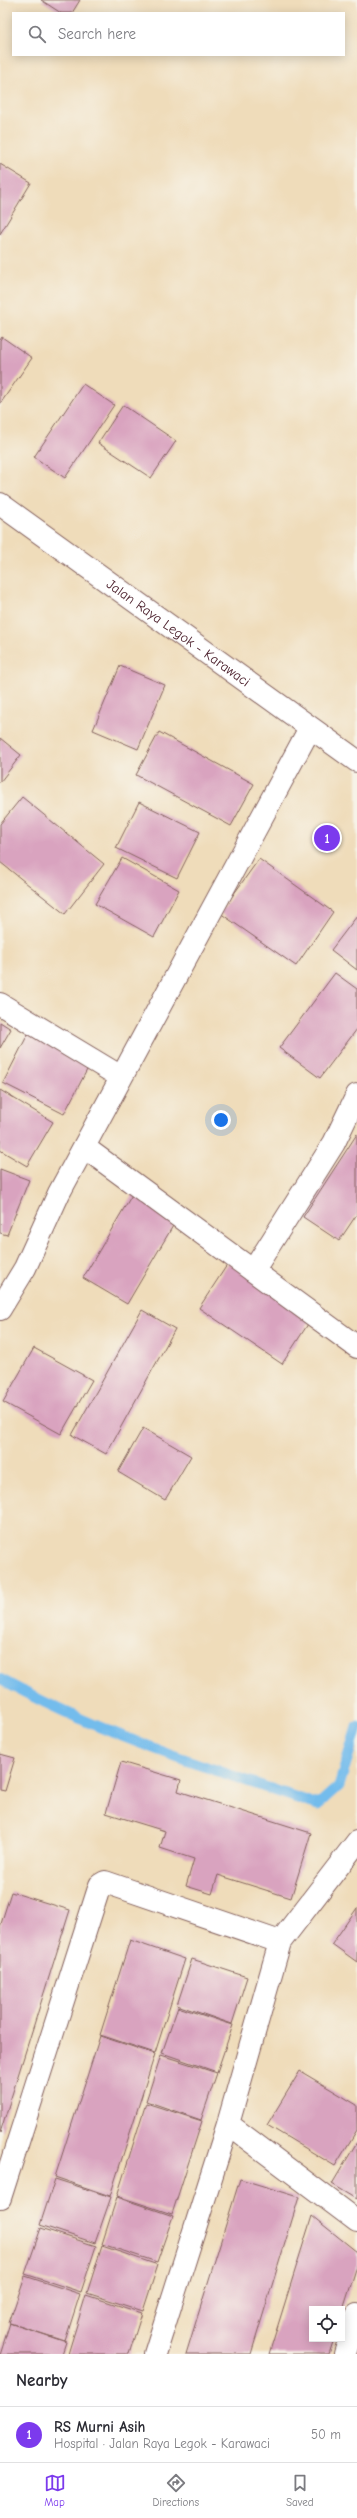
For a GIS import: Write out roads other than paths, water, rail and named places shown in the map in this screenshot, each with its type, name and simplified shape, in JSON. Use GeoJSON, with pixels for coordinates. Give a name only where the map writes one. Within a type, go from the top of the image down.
{"type":"FeatureCollection","features":[{"type":"Feature","properties":{"kind":"street","name":"Jalan Raya Legok - Karawaci"},"geometry":{"type":"LineString","coordinates":[[0,504],[357,761]]}},
{"type":"Feature","properties":{"kind":"street"},"geometry":{"type":"LineString","coordinates":[[0,1309],[25,1268],[59,1193],[310,728]]}},
{"type":"Feature","properties":{"kind":"street"},"geometry":{"type":"LineString","coordinates":[[0,1004],[121,1077]]}},
{"type":"Feature","properties":{"kind":"street"},"geometry":{"type":"LineString","coordinates":[[253,1271],[334,1143],[357,1094]]}},
{"type":"Feature","properties":{"kind":"street"},"geometry":{"type":"LineString","coordinates":[[84,1147],[357,1347]]}},
{"type":"Feature","properties":{"kind":"street"},"geometry":{"type":"LineString","coordinates":[[155,2354],[228,2124],[280,1942],[357,1842]]}},
{"type":"Feature","properties":{"kind":"street"},"geometry":{"type":"LineString","coordinates":[[0,2198],[100,1885],[105,1882],[280,1942]]}},
{"type":"Feature","properties":{"kind":"street"},"geometry":{"type":"LineString","coordinates":[[228,2124],[357,2220]]}},
{"type":"Feature","properties":{"kind":"street"},"geometry":{"type":"LineString","coordinates":[[345,2354],[357,2315]]}},
{"type":"Feature","properties":{"kind":"waterway"},"geometry":{"type":"LineString","coordinates":[[0,1679],[38,1699],[116,1734],[196,1764],[318,1805],[339,1786],[357,1727]]}},
{"type":"Feature","properties":{"kind":"place","name":"RS Murni Asih"},"geometry":{"type":"Point","coordinates":[327,838]}}]}
